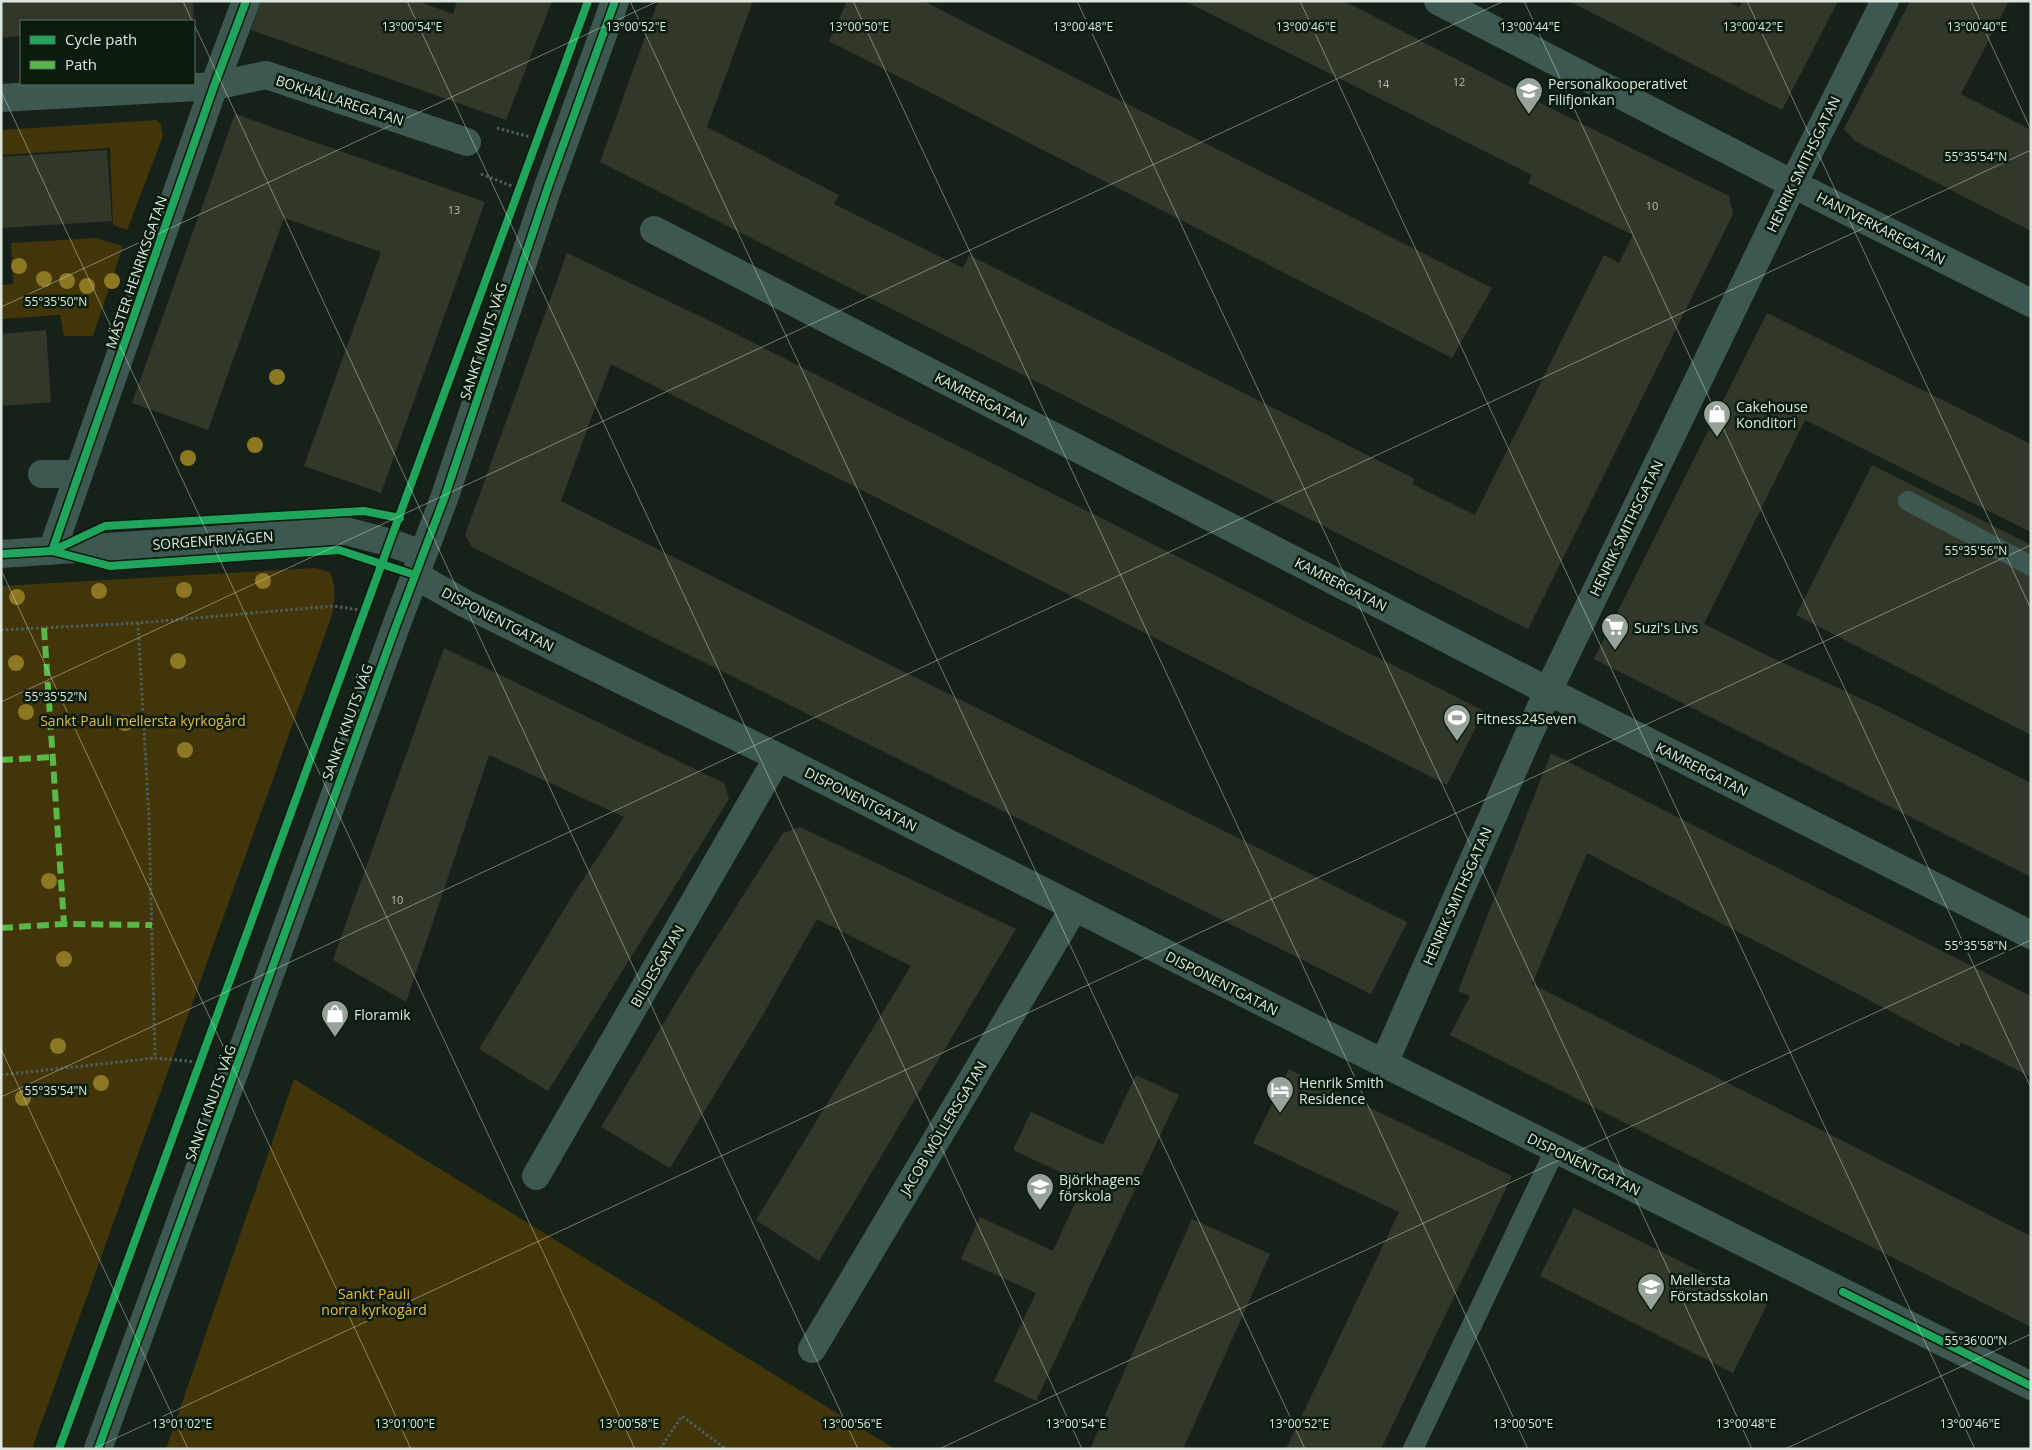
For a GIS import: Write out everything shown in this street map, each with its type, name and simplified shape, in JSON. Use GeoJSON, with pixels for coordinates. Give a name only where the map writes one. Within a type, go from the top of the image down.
{"type":"FeatureCollection","features":[{"type":"Feature","properties":{"kind":"street","name":"MÄSTER HENRIKSGATAN"},"geometry":{"type":"LineString","coordinates":[[52,552],[214,86],[246,1]]}},
{"type":"Feature","properties":{"kind":"street","name":"SANKT KNUTS VÄG"},"geometry":{"type":"LineString","coordinates":[[98,1449],[418,564],[445,496],[548,187],[615,1]]}},
{"type":"Feature","properties":{"kind":"street","name":"HANTVERKAREGATAN"},"geometry":{"type":"LineString","coordinates":[[1438,1],[1792,184],[2031,303]]}},
{"type":"Feature","properties":{"kind":"street","name":"HENRIK SMITHSGATAN"},"geometry":{"type":"LineString","coordinates":[[1384,1063],[1548,691],[1792,184],[1885,1]]}},
{"type":"Feature","properties":{"kind":"street","name":"BOKHÅLLAREGATAN"},"geometry":{"type":"LineString","coordinates":[[1,98],[214,86],[266,75],[467,142]]}},
{"type":"Feature","properties":{"kind":"street","name":"KAMRERGATAN"},"geometry":{"type":"LineString","coordinates":[[654,230],[1548,691],[2031,935]]}},
{"type":"Feature","properties":{"kind":"street"},"geometry":{"type":"LineString","coordinates":[[42,474],[78,474]]}},
{"type":"Feature","properties":{"kind":"street","name":"SORGENFRIVÄGEN"},"geometry":{"type":"LineString","coordinates":[[1,554],[346,531],[391,543],[418,564]]}},
{"type":"Feature","properties":{"kind":"street","name":"DISPONENTGATAN"},"geometry":{"type":"LineString","coordinates":[[418,564],[473,607],[778,757],[1555,1150],[2031,1386]]}},
{"type":"Feature","properties":{"kind":"street","name":"BILDESGATAN"},"geometry":{"type":"LineString","coordinates":[[536,1176],[778,757]]}},
{"type":"Feature","properties":{"kind":"street","name":"JACOB MÖLLERSGATAN"},"geometry":{"type":"LineString","coordinates":[[812,1349],[1074,908]]}},
{"type":"Feature","properties":{"kind":"lane"},"geometry":{"type":"LineString","coordinates":[[1908,501],[2031,566]]}},
{"type":"Feature","properties":{"kind":"lane"},"geometry":{"type":"LineString","coordinates":[[1413,1449],[1555,1150]]}},
{"type":"Feature","properties":{"kind":"path"},"geometry":{"type":"LineString","coordinates":[[361,619],[368,600]]}},
{"type":"Feature","properties":{"kind":"path"},"geometry":{"type":"LineString","coordinates":[[1,630],[138,623],[334,606],[364,610],[396,626]]}},
{"type":"Feature","properties":{"kind":"path"},"geometry":{"type":"LineString","coordinates":[[138,623],[149,818],[155,1058]]}},
{"type":"Feature","properties":{"kind":"path"},"geometry":{"type":"LineString","coordinates":[[195,1071],[202,1053]]}},
{"type":"Feature","properties":{"kind":"path"},"geometry":{"type":"LineString","coordinates":[[1,1075],[155,1058],[198,1062]]}},
{"type":"Feature","properties":{"kind":"path"},"geometry":{"type":"LineString","coordinates":[[660,1449],[682,1416],[726,1449]]}},
{"type":"Feature","properties":{"kind":"green space"},"geometry":{"type":"Polygon","coordinates":[[[156,120],[161,125],[163,136],[127,230],[113,225],[110,148],[1,155],[1,130],[156,120]]]}},
{"type":"Feature","properties":{"kind":"green space"},"geometry":{"type":"Polygon","coordinates":[[[95,238],[123,246],[93,336],[64,336],[60,315],[1,319],[1,285],[13,284],[11,243],[95,238]]]}},
{"type":"Feature","properties":{"kind":"green space","name":"Sankt Pauli mellersta kyrkogård"},"geometry":{"type":"Polygon","coordinates":[[[315,568],[330,572],[334,593],[332,615],[32,1449],[1,1449],[1,586],[315,568]]]}},
{"type":"Feature","properties":{"kind":"green space","name":"Sankt Pauli norra kyrkogård"},"geometry":{"type":"Polygon","coordinates":[[[294,1079],[895,1449],[166,1449],[294,1079]]]}},
{"type":"Feature","properties":{"kind":"building"},"geometry":{"type":"Polygon","coordinates":[[[1,1],[193,1],[194,20],[20,20],[20,36],[1,38],[1,1]]]}},
{"type":"Feature","properties":{"kind":"building"},"geometry":{"type":"Polygon","coordinates":[[[261,1],[418,1],[453,14],[457,1],[552,1],[506,120],[251,30],[261,1]]]}},
{"type":"Feature","properties":{"kind":"building"},"geometry":{"type":"Polygon","coordinates":[[[658,1],[753,1],[707,127],[839,195],[834,204],[963,268],[969,255],[1415,479],[1412,484],[1475,515],[1604,255],[1619,263],[1633,235],[1528,183],[1532,175],[1185,1],[1344,1],[1562,114],[1729,196],[1733,214],[1528,629],[600,162],[658,1]]]}},
{"type":"Feature","properties":{"kind":"building"},"geometry":{"type":"Polygon","coordinates":[[[847,1],[923,1],[1492,288],[1452,358],[829,41],[847,1]]]}},
{"type":"Feature","properties":{"kind":"building"},"geometry":{"type":"Polygon","coordinates":[[[1569,1],[1727,1],[1739,7],[1743,1],[1838,1],[1782,110],[1569,1]]]}},
{"type":"Feature","properties":{"kind":"building"},"geometry":{"type":"Polygon","coordinates":[[[1910,1],[2009,1],[1961,94],[2031,130],[2031,231],[1855,141],[1844,129],[1910,1]]]}},
{"type":"Feature","properties":{"kind":"building"},"geometry":{"type":"Polygon","coordinates":[[[235,114],[485,202],[381,493],[304,466],[381,252],[284,218],[208,430],[132,403],[235,114]]]}},
{"type":"Feature","properties":{"kind":"building"},"geometry":{"type":"Polygon","coordinates":[[[107,150],[112,221],[1,228],[1,157],[107,150]]]}},
{"type":"Feature","properties":{"kind":"building"},"geometry":{"type":"Polygon","coordinates":[[[567,253],[710,321],[1484,711],[1447,785],[611,364],[561,501],[1407,922],[1371,994],[472,547],[465,535],[567,253]]]}},
{"type":"Feature","properties":{"kind":"building"},"geometry":{"type":"Polygon","coordinates":[[[1767,313],[2031,444],[2031,532],[1805,420],[1704,624],[1768,656],[1875,705],[2031,783],[2031,877],[1594,659],[1767,313]]]}},
{"type":"Feature","properties":{"kind":"building"},"geometry":{"type":"Polygon","coordinates":[[[46,330],[51,402],[1,406],[1,334],[46,330]]]}},
{"type":"Feature","properties":{"kind":"building"},"geometry":{"type":"Polygon","coordinates":[[[1872,465],[2031,545],[2031,735],[1796,615],[1872,465]]]}},
{"type":"Feature","properties":{"kind":"building"},"geometry":{"type":"Polygon","coordinates":[[[444,648],[724,783],[729,799],[548,1091],[479,1049],[571,898],[624,817],[489,755],[406,1002],[333,960],[444,648]]]}},
{"type":"Feature","properties":{"kind":"building"},"geometry":{"type":"Polygon","coordinates":[[[1551,753],[2031,996],[2031,1077],[1961,1042],[1959,1047],[1587,853],[1532,984],[2031,1236],[2031,1327],[1450,1035],[1470,996],[1458,991],[1551,753]]]}},
{"type":"Feature","properties":{"kind":"building"},"geometry":{"type":"Polygon","coordinates":[[[800,827],[1016,929],[819,1261],[756,1220],[911,966],[817,919],[761,1018],[670,1168],[601,1127],[692,976],[783,833],[800,827]]]}},
{"type":"Feature","properties":{"kind":"building"},"geometry":{"type":"Polygon","coordinates":[[[1289,1069],[1512,1176],[1381,1449],[1286,1449],[1399,1212],[1253,1143],[1289,1069]]]}},
{"type":"Feature","properties":{"kind":"building"},"geometry":{"type":"Polygon","coordinates":[[[1136,1075],[1179,1095],[1036,1401],[994,1381],[1036,1293],[961,1259],[980,1217],[1053,1251],[1084,1183],[1013,1150],[1031,1112],[1103,1145],[1136,1075]]]}},
{"type":"Feature","properties":{"kind":"building"},"geometry":{"type":"Polygon","coordinates":[[[1574,1208],[1767,1305],[1733,1373],[1540,1276],[1574,1208]]]}},
{"type":"Feature","properties":{"kind":"building"},"geometry":{"type":"Polygon","coordinates":[[[1192,1219],[1270,1254],[1183,1449],[1090,1449],[1192,1219]]]}},
{"type":"Feature","properties":{"kind":"marked path"},"geometry":{"type":"LineString","coordinates":[[44,628],[64,924],[152,925]]}},
{"type":"Feature","properties":{"kind":"marked path"},"geometry":{"type":"LineString","coordinates":[[1,760],[52,757]]}},
{"type":"Feature","properties":{"kind":"marked path"},"geometry":{"type":"LineString","coordinates":[[1,928],[64,924]]}},
{"type":"Feature","properties":{"kind":"cycle path"},"geometry":{"type":"LineString","coordinates":[[52,551],[214,86],[246,1]]}},
{"type":"Feature","properties":{"kind":"cycle path"},"geometry":{"type":"LineString","coordinates":[[59,1449],[190,1086],[588,1]]}},
{"type":"Feature","properties":{"kind":"cycle path"},"geometry":{"type":"LineString","coordinates":[[98,1449],[396,626],[445,496],[548,187],[615,1]]}},
{"type":"Feature","properties":{"kind":"cycle path"},"geometry":{"type":"LineString","coordinates":[[52,551],[105,526],[364,511],[400,518]]}},
{"type":"Feature","properties":{"kind":"cycle path"},"geometry":{"type":"LineString","coordinates":[[1,554],[52,551],[110,566],[339,550],[415,575]]}},
{"type":"Feature","properties":{"kind":"cycle path"},"geometry":{"type":"LineString","coordinates":[[1843,1292],[2031,1386]]}},
{"type":"Feature","properties":{"kind":"place","name":"Personalkooperativet Filifjonkan"},"geometry":{"type":"Point","coordinates":[1529,115]}},
{"type":"Feature","properties":{"kind":"place","name":"Cakehouse Konditori"},"geometry":{"type":"Point","coordinates":[1717,438]}},
{"type":"Feature","properties":{"kind":"place","name":"Suzi's Livs"},"geometry":{"type":"Point","coordinates":[1615,651]}},
{"type":"Feature","properties":{"kind":"place","name":"Fitness24Seven"},"geometry":{"type":"Point","coordinates":[1457,742]}},
{"type":"Feature","properties":{"kind":"place","name":"Floramik"},"geometry":{"type":"Point","coordinates":[335,1038]}},
{"type":"Feature","properties":{"kind":"place","name":"Henrik Smith Residence"},"geometry":{"type":"Point","coordinates":[1280,1114]}},
{"type":"Feature","properties":{"kind":"place","name":"Björkhagens förskola"},"geometry":{"type":"Point","coordinates":[1040,1211]}},
{"type":"Feature","properties":{"kind":"place","name":"Mellersta Förstadsskolan"},"geometry":{"type":"Point","coordinates":[1651,1311]}}]}
